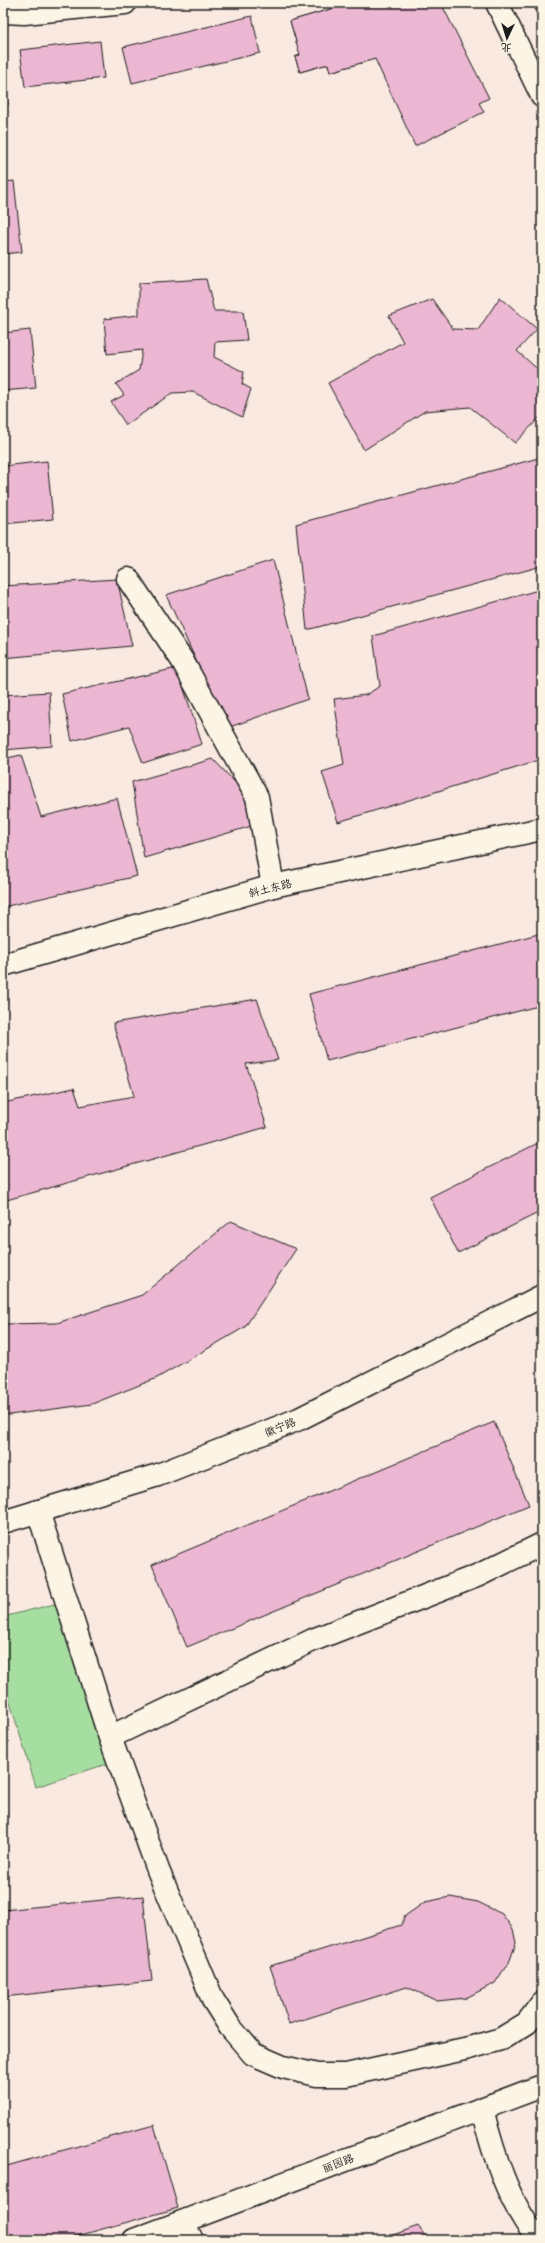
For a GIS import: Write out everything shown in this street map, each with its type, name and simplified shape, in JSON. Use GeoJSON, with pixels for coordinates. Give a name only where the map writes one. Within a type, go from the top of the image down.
{"type":"FeatureCollection","features":[{"type":"Feature","properties":{"kind":"street"},"geometry":{"type":"LineString","coordinates":[[3,12],[24,12],[125,3]]}},
{"type":"Feature","properties":{"kind":"street"},"geometry":{"type":"LineString","coordinates":[[497,3],[542,96]]}},
{"type":"Feature","properties":{"kind":"street"},"geometry":{"type":"LineString","coordinates":[[128,579],[182,660],[257,797],[273,886]]}},
{"type":"Feature","properties":{"kind":"street","name":"斜土东路"},"geometry":{"type":"LineString","coordinates":[[3,965],[273,886],[542,829]]}},
{"type":"Feature","properties":{"kind":"street","name":"徽宁路"},"geometry":{"type":"LineString","coordinates":[[3,1522],[158,1475],[299,1419],[542,1296]]}},
{"type":"Feature","properties":{"kind":"street"},"geometry":{"type":"LineString","coordinates":[[38,1511],[110,1737],[158,1870],[213,2000],[230,2028],[253,2054],[283,2067],[317,2075],[346,2075],[469,2048],[501,2039],[527,2023],[542,2003]]}},
{"type":"Feature","properties":{"kind":"street"},"geometry":{"type":"LineString","coordinates":[[110,1737],[313,1640],[479,1575],[542,1544]]}},
{"type":"Feature","properties":{"kind":"street","name":"丽园路"},"geometry":{"type":"LineString","coordinates":[[134,2240],[188,2231],[542,2086]]}},
{"type":"Feature","properties":{"kind":"street"},"geometry":{"type":"LineString","coordinates":[[482,2110],[492,2147],[508,2188],[532,2232],[540,2240]]}},
{"type":"Feature","properties":{"kind":"green space"},"geometry":{"type":"Polygon","coordinates":[[[66,1601],[119,1760],[36,1787],[3,1680],[3,1617],[66,1601]]]}},
{"type":"Feature","properties":{"kind":"building"},"geometry":{"type":"Polygon","coordinates":[[[351,3],[401,3],[407,25],[412,23],[417,38],[389,46],[391,54],[330,72],[328,64],[300,72],[295,57],[300,55],[290,21],[351,3]]]}},
{"type":"Feature","properties":{"kind":"building"},"geometry":{"type":"Polygon","coordinates":[[[351,3],[441,3],[489,98],[479,103],[484,112],[415,146],[375,59],[330,72],[328,64],[300,72],[295,57],[300,55],[290,21],[351,3]]]}},
{"type":"Feature","properties":{"kind":"building"},"geometry":{"type":"Polygon","coordinates":[[[533,3],[542,3],[542,19],[539,20],[533,3]]]}},
{"type":"Feature","properties":{"kind":"building"},"geometry":{"type":"Polygon","coordinates":[[[252,16],[260,53],[132,83],[123,47],[252,16]]]}},
{"type":"Feature","properties":{"kind":"building"},"geometry":{"type":"Polygon","coordinates":[[[100,41],[104,78],[25,87],[20,50],[100,41]]]}},
{"type":"Feature","properties":{"kind":"building"},"geometry":{"type":"Polygon","coordinates":[[[3,58],[8,105],[3,105],[3,58]]]}},
{"type":"Feature","properties":{"kind":"building"},"geometry":{"type":"Polygon","coordinates":[[[14,181],[22,252],[3,254],[3,182],[14,181]]]}},
{"type":"Feature","properties":{"kind":"building"},"geometry":{"type":"Polygon","coordinates":[[[206,279],[214,311],[243,311],[247,340],[215,342],[214,357],[244,372],[242,384],[251,389],[242,417],[193,392],[172,393],[126,425],[111,402],[124,395],[116,384],[139,370],[142,350],[107,354],[104,319],[139,315],[139,283],[206,279]]]}},
{"type":"Feature","properties":{"kind":"building"},"geometry":{"type":"Polygon","coordinates":[[[500,297],[537,329],[517,351],[542,373],[542,415],[515,443],[470,407],[425,411],[364,450],[328,383],[403,342],[389,316],[432,299],[453,329],[478,330],[500,297]]]}},
{"type":"Feature","properties":{"kind":"building"},"geometry":{"type":"Polygon","coordinates":[[[30,330],[36,388],[3,391],[3,333],[30,330]]]}},
{"type":"Feature","properties":{"kind":"building"},"geometry":{"type":"Polygon","coordinates":[[[542,457],[542,566],[307,630],[296,524],[542,457]]]}},
{"type":"Feature","properties":{"kind":"building"},"geometry":{"type":"Polygon","coordinates":[[[47,461],[53,519],[3,524],[3,466],[47,461]]]}},
{"type":"Feature","properties":{"kind":"building"},"geometry":{"type":"Polygon","coordinates":[[[273,560],[308,699],[227,728],[166,595],[273,560]]]}},
{"type":"Feature","properties":{"kind":"building"},"geometry":{"type":"Polygon","coordinates":[[[117,579],[132,646],[3,658],[3,586],[117,579]]]}},
{"type":"Feature","properties":{"kind":"building"},"geometry":{"type":"Polygon","coordinates":[[[542,589],[542,759],[338,822],[322,772],[344,765],[334,699],[366,695],[380,686],[373,636],[542,589]]]}},
{"type":"Feature","properties":{"kind":"building"},"geometry":{"type":"Polygon","coordinates":[[[177,668],[202,744],[143,763],[129,726],[72,741],[62,694],[177,668]]]}},
{"type":"Feature","properties":{"kind":"building"},"geometry":{"type":"Polygon","coordinates":[[[49,692],[52,746],[3,750],[3,695],[49,692]]]}},
{"type":"Feature","properties":{"kind":"building"},"geometry":{"type":"Polygon","coordinates":[[[21,755],[41,817],[117,798],[137,876],[3,907],[3,759],[21,755]]]}},
{"type":"Feature","properties":{"kind":"building"},"geometry":{"type":"Polygon","coordinates":[[[213,759],[248,796],[255,825],[144,858],[132,782],[213,759]]]}},
{"type":"Feature","properties":{"kind":"building"},"geometry":{"type":"Polygon","coordinates":[[[542,933],[542,1005],[327,1061],[309,994],[542,933]]]}},
{"type":"Feature","properties":{"kind":"building"},"geometry":{"type":"Polygon","coordinates":[[[257,999],[278,1060],[246,1064],[267,1127],[3,1201],[3,1103],[74,1088],[80,1106],[134,1096],[113,1023],[257,999]]]}},
{"type":"Feature","properties":{"kind":"building"},"geometry":{"type":"Polygon","coordinates":[[[542,1141],[542,1211],[458,1253],[430,1197],[542,1141]]]}},
{"type":"Feature","properties":{"kind":"building"},"geometry":{"type":"Polygon","coordinates":[[[231,1221],[296,1249],[245,1327],[157,1378],[92,1404],[9,1415],[3,1413],[3,1324],[57,1323],[142,1295],[231,1221]]]}},
{"type":"Feature","properties":{"kind":"building"},"geometry":{"type":"Polygon","coordinates":[[[494,1422],[529,1505],[187,1647],[152,1565],[494,1422]]]}},
{"type":"Feature","properties":{"kind":"building"},"geometry":{"type":"Polygon","coordinates":[[[143,1896],[152,1981],[3,1997],[3,1910],[143,1896]]]}},
{"type":"Feature","properties":{"kind":"building"},"geometry":{"type":"Polygon","coordinates":[[[450,1897],[478,1902],[502,1914],[513,1929],[516,1943],[510,1960],[495,1983],[466,1998],[437,2001],[407,1987],[289,2024],[270,1966],[401,1925],[405,1916],[425,1902],[450,1897]]]}},
{"type":"Feature","properties":{"kind":"building"},"geometry":{"type":"Polygon","coordinates":[[[154,2125],[178,2208],[63,2240],[3,2240],[3,2167],[154,2125]]]}},
{"type":"Feature","properties":{"kind":"building"},"geometry":{"type":"Polygon","coordinates":[[[418,2226],[428,2240],[379,2240],[418,2226]]]}}]}
